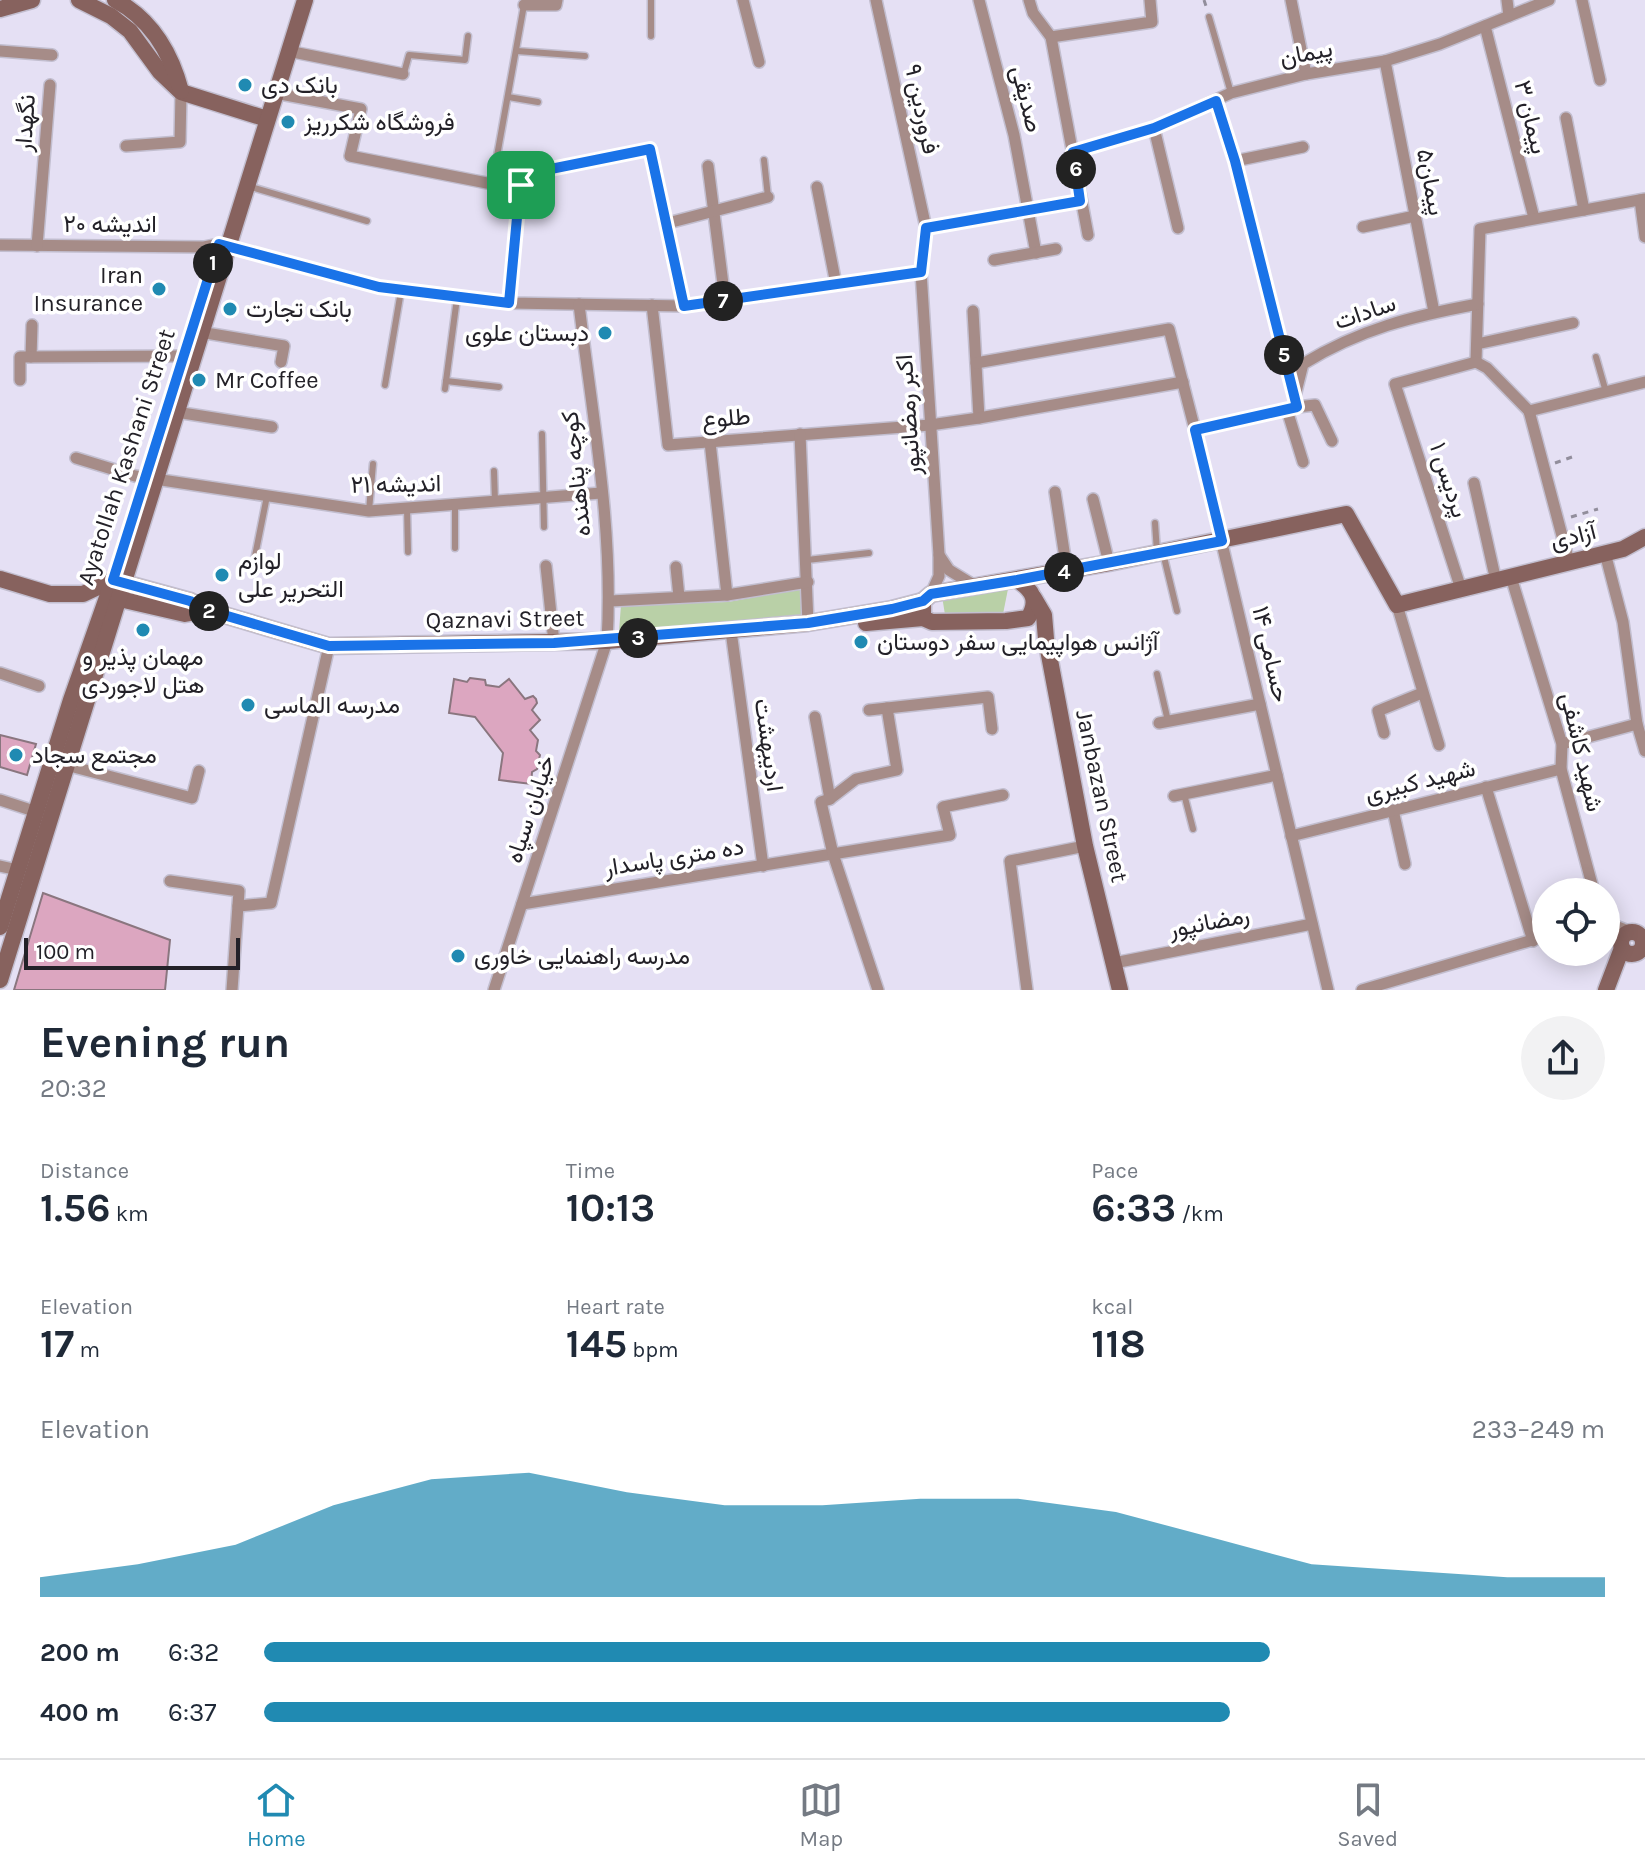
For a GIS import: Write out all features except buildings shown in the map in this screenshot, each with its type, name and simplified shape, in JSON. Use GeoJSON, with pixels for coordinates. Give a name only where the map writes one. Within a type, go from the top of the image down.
{"type":"FeatureCollection","features":[{"type":"Feature","properties":{"kind":"street"},"geometry":{"type":"LineString","coordinates":[[0,9],[32,0]]}},
{"type":"Feature","properties":{"kind":"street"},"geometry":{"type":"LineString","coordinates":[[79,0],[111,16],[130,31],[160,72],[181,92],[263,118]]}},
{"type":"Feature","properties":{"kind":"street"},"geometry":{"type":"LineString","coordinates":[[115,0],[129,8],[161,43],[174,64],[181,92],[180,142],[126,146]]}},
{"type":"Feature","properties":{"kind":"street","name":"Ayatollah Kashani Street"},"geometry":{"type":"LineString","coordinates":[[151,478],[176,412],[223,245],[246,186],[296,0]]}},
{"type":"Feature","properties":{"kind":"street","name":"Ayatollah Kashani Street"},"geometry":{"type":"LineString","coordinates":[[0,980],[151,478],[184,356],[305,0]]}},
{"type":"Feature","properties":{"kind":"street"},"geometry":{"type":"LineString","coordinates":[[524,5],[556,5],[557,0]]}},
{"type":"Feature","properties":{"kind":"street"},"geometry":{"type":"LineString","coordinates":[[743,0],[759,62]]}},
{"type":"Feature","properties":{"kind":"street","name":"فروردین ۹"},"geometry":{"type":"LineString","coordinates":[[876,0],[926,228],[921,272]]}},
{"type":"Feature","properties":{"kind":"street","name":"صدیقی"},"geometry":{"type":"LineString","coordinates":[[979,0],[1014,135],[1027,211]]}},
{"type":"Feature","properties":{"kind":"street"},"geometry":{"type":"LineString","coordinates":[[1029,0],[1033,13],[1051,37],[1088,235]]}},
{"type":"Feature","properties":{"kind":"street"},"geometry":{"type":"LineString","coordinates":[[1051,37],[1152,22],[1150,0]]}},
{"type":"Feature","properties":{"kind":"street"},"geometry":{"type":"LineString","coordinates":[[1291,0],[1306,74]]}},
{"type":"Feature","properties":{"kind":"street"},"geometry":{"type":"LineString","coordinates":[[1507,0],[1509,16]]}},
{"type":"Feature","properties":{"kind":"street","name":"پیمان"},"geometry":{"type":"LineString","coordinates":[[1073,152],[1154,128],[1231,93],[1306,74],[1385,61],[1440,44],[1549,0]]}},
{"type":"Feature","properties":{"kind":"street"},"geometry":{"type":"LineString","coordinates":[[1582,0],[1600,80]]}},
{"type":"Feature","properties":{"kind":"street","name":"پیمان ۳"},"geometry":{"type":"LineString","coordinates":[[1485,26],[1534,218]]}},
{"type":"Feature","properties":{"kind":"street"},"geometry":{"type":"LineString","coordinates":[[0,51],[52,55]]}},
{"type":"Feature","properties":{"kind":"street"},"geometry":{"type":"LineString","coordinates":[[288,51],[403,74]]}},
{"type":"Feature","properties":{"kind":"street","name":"پیمان۵"},"geometry":{"type":"LineString","coordinates":[[1385,61],[1434,312]]}},
{"type":"Feature","properties":{"kind":"street","name":"نگهدار"},"geometry":{"type":"LineString","coordinates":[[37,246],[50,85]]}},
{"type":"Feature","properties":{"kind":"street"},"geometry":{"type":"LineString","coordinates":[[275,93],[361,109],[350,156],[492,184],[521,185]]}},
{"type":"Feature","properties":{"kind":"street"},"geometry":{"type":"LineString","coordinates":[[1216,101],[1235,161],[1293,405],[1303,462]]}},
{"type":"Feature","properties":{"kind":"street"},"geometry":{"type":"LineString","coordinates":[[1566,118],[1584,210]]}},
{"type":"Feature","properties":{"kind":"street"},"geometry":{"type":"LineString","coordinates":[[1154,128],[1178,228]]}},
{"type":"Feature","properties":{"kind":"street"},"geometry":{"type":"LineString","coordinates":[[1235,161],[1303,147]]}},
{"type":"Feature","properties":{"kind":"street"},"geometry":{"type":"LineString","coordinates":[[509,303],[521,175],[650,149],[684,306]]}},
{"type":"Feature","properties":{"kind":"street"},"geometry":{"type":"LineString","coordinates":[[708,166],[725,300]]}},
{"type":"Feature","properties":{"kind":"street"},"geometry":{"type":"LineString","coordinates":[[817,187],[836,284]]}},
{"type":"Feature","properties":{"kind":"street"},"geometry":{"type":"LineString","coordinates":[[668,223],[768,197]]}},
{"type":"Feature","properties":{"kind":"street"},"geometry":{"type":"LineString","coordinates":[[1569,562],[1529,411],[1487,368],[1476,362],[1480,229],[1642,200],[1645,237]]}},
{"type":"Feature","properties":{"kind":"street"},"geometry":{"type":"LineString","coordinates":[[926,228],[1080,201]]}},
{"type":"Feature","properties":{"kind":"street"},"geometry":{"type":"LineString","coordinates":[[1027,211],[1036,253]]}},
{"type":"Feature","properties":{"kind":"street"},"geometry":{"type":"LineString","coordinates":[[1363,227],[1415,216]]}},
{"type":"Feature","properties":{"kind":"street","name":"اندیشه ۲۰"},"geometry":{"type":"LineString","coordinates":[[0,245],[223,245],[379,287],[509,303],[684,306],[921,272]]}},
{"type":"Feature","properties":{"kind":"street"},"geometry":{"type":"LineString","coordinates":[[994,260],[1056,249]]}},
{"type":"Feature","properties":{"kind":"street","name":"اکبر رمضانپور"},"geometry":{"type":"LineString","coordinates":[[921,272],[939,555],[939,576],[927,597]]}},
{"type":"Feature","properties":{"kind":"street","name":"کوچه پناهنده"},"geometry":{"type":"LineString","coordinates":[[579,304],[610,601],[607,641]]}},
{"type":"Feature","properties":{"kind":"street","name":"سادات"},"geometry":{"type":"LineString","coordinates":[[1293,405],[1303,364],[1315,356],[1353,337],[1434,312],[1478,304]]}},
{"type":"Feature","properties":{"kind":"street","name":"طلوع"},"geometry":{"type":"LineString","coordinates":[[652,305],[668,445],[930,425],[979,418]]}},
{"type":"Feature","properties":{"kind":"street"},"geometry":{"type":"LineString","coordinates":[[973,311],[979,418],[1183,382]]}},
{"type":"Feature","properties":{"kind":"street"},"geometry":{"type":"LineString","coordinates":[[1477,344],[1573,323]]}},
{"type":"Feature","properties":{"kind":"street"},"geometry":{"type":"LineString","coordinates":[[20,380],[32,325]]}},
{"type":"Feature","properties":{"kind":"street","name":"حسامی ۱۴"},"geometry":{"type":"LineString","coordinates":[[976,363],[1169,329],[1328,990]]}},
{"type":"Feature","properties":{"kind":"street"},"geometry":{"type":"LineString","coordinates":[[200,332],[284,346],[281,362]]}},
{"type":"Feature","properties":{"kind":"street"},"geometry":{"type":"LineString","coordinates":[[25,357],[184,356]]}},
{"type":"Feature","properties":{"kind":"street","name":"پردیس ۱"},"geometry":{"type":"LineString","coordinates":[[1461,589],[1395,384],[1476,362]]}},
{"type":"Feature","properties":{"kind":"street"},"geometry":{"type":"LineString","coordinates":[[1529,411],[1645,382]]}},
{"type":"Feature","properties":{"kind":"street"},"geometry":{"type":"LineString","coordinates":[[1195,430],[1293,405],[1315,405],[1332,441]]}},
{"type":"Feature","properties":{"kind":"street"},"geometry":{"type":"LineString","coordinates":[[176,412],[272,427]]}},
{"type":"Feature","properties":{"kind":"street"},"geometry":{"type":"LineString","coordinates":[[800,434],[808,623]]}},
{"type":"Feature","properties":{"kind":"street"},"geometry":{"type":"LineString","coordinates":[[710,442],[727,595]]}},
{"type":"Feature","properties":{"kind":"street","name":"اندیشه ۲۱"},"geometry":{"type":"LineString","coordinates":[[76,458],[135,476],[369,511],[601,493]]}},
{"type":"Feature","properties":{"kind":"street","name":"شهید کاشفی"},"geometry":{"type":"LineString","coordinates":[[1474,483],[1562,744],[1561,769],[1590,878]]}},
{"type":"Feature","properties":{"kind":"street"},"geometry":{"type":"LineString","coordinates":[[1055,492],[1067,571]]}},
{"type":"Feature","properties":{"kind":"street"},"geometry":{"type":"LineString","coordinates":[[1093,499],[1109,563]]}},
{"type":"Feature","properties":{"kind":"street"},"geometry":{"type":"LineString","coordinates":[[808,623],[892,609],[975,586],[1109,563],[1346,514],[1397,605],[1439,745]]}},
{"type":"Feature","properties":{"kind":"street","name":"آزادی"},"geometry":{"type":"LineString","coordinates":[[1397,605],[1623,549],[1645,537]]}},
{"type":"Feature","properties":{"kind":"street"},"geometry":{"type":"LineString","coordinates":[[1605,553],[1623,622],[1637,724],[1645,751]]}},
{"type":"Feature","properties":{"kind":"street"},"geometry":{"type":"LineString","coordinates":[[939,555],[949,570],[975,586]]}},
{"type":"Feature","properties":{"kind":"street"},"geometry":{"type":"LineString","coordinates":[[546,566],[554,643]]}},
{"type":"Feature","properties":{"kind":"street"},"geometry":{"type":"LineString","coordinates":[[676,567],[679,597]]}},
{"type":"Feature","properties":{"kind":"street"},"geometry":{"type":"LineString","coordinates":[[0,579],[50,594],[83,594],[116,589]]}},
{"type":"Feature","properties":{"kind":"street"},"geometry":{"type":"LineString","coordinates":[[1017,580],[1028,587],[1044,615],[1046,639]]}},
{"type":"Feature","properties":{"kind":"street"},"geometry":{"type":"LineString","coordinates":[[610,601],[727,595],[808,582]]}},
{"type":"Feature","properties":{"kind":"street","name":"Ayatollah Kashani Street"},"geometry":{"type":"LineString","coordinates":[[0,927],[71,700],[116,589]]}},
{"type":"Feature","properties":{"kind":"street","name":"Qaznavi Street"},"geometry":{"type":"LineString","coordinates":[[116,589],[190,601],[207,610],[329,646],[607,641],[808,623]]}},
{"type":"Feature","properties":{"kind":"street"},"geometry":{"type":"LineString","coordinates":[[923,618],[927,597]]}},
{"type":"Feature","properties":{"kind":"street"},"geometry":{"type":"LineString","coordinates":[[808,623],[874,623],[923,618],[932,622],[1006,621],[1028,618],[1034,609],[1034,598]]}},
{"type":"Feature","properties":{"kind":"street","name":"Janbazan Street"},"geometry":{"type":"LineString","coordinates":[[1028,618],[1046,639],[1085,846],[1120,990]]}},
{"type":"Feature","properties":{"kind":"street","name":"اردیبهشت"},"geometry":{"type":"LineString","coordinates":[[731,631],[763,866]]}},
{"type":"Feature","properties":{"kind":"street","name":"خیابان سپاه"},"geometry":{"type":"LineString","coordinates":[[494,990],[607,641]]}},
{"type":"Feature","properties":{"kind":"street"},"geometry":{"type":"LineString","coordinates":[[238,906],[271,903],[329,646]]}},
{"type":"Feature","properties":{"kind":"street"},"geometry":{"type":"LineString","coordinates":[[0,673],[39,686]]}},
{"type":"Feature","properties":{"kind":"street"},"geometry":{"type":"LineString","coordinates":[[1384,733],[1378,711],[1422,693]]}},
{"type":"Feature","properties":{"kind":"street"},"geometry":{"type":"LineString","coordinates":[[869,710],[988,697],[992,729]]}},
{"type":"Feature","properties":{"kind":"street"},"geometry":{"type":"LineString","coordinates":[[1164,722],[1260,704]]}},
{"type":"Feature","properties":{"kind":"street"},"geometry":{"type":"LineString","coordinates":[[878,990],[833,854],[821,802],[830,799],[856,779],[897,770],[887,708]]}},
{"type":"Feature","properties":{"kind":"street"},"geometry":{"type":"LineString","coordinates":[[815,717],[830,799]]}},
{"type":"Feature","properties":{"kind":"street"},"geometry":{"type":"LineString","coordinates":[[1562,744],[1637,724]]}},
{"type":"Feature","properties":{"kind":"street"},"geometry":{"type":"LineString","coordinates":[[66,765],[192,798],[199,771]]}},
{"type":"Feature","properties":{"kind":"street","name":"شهید کبیری"},"geometry":{"type":"LineString","coordinates":[[1291,836],[1561,769]]}},
{"type":"Feature","properties":{"kind":"street"},"geometry":{"type":"LineString","coordinates":[[1179,795],[1277,775]]}},
{"type":"Feature","properties":{"kind":"street"},"geometry":{"type":"LineString","coordinates":[[1486,787],[1532,938]]}},
{"type":"Feature","properties":{"kind":"street","name":"ده متری پاسدار"},"geometry":{"type":"LineString","coordinates":[[522,904],[950,835],[943,807],[1003,795]]}},
{"type":"Feature","properties":{"kind":"street"},"geometry":{"type":"LineString","coordinates":[[0,800],[37,812]]}},
{"type":"Feature","properties":{"kind":"street"},"geometry":{"type":"LineString","coordinates":[[1393,810],[1405,864]]}},
{"type":"Feature","properties":{"kind":"street"},"geometry":{"type":"LineString","coordinates":[[1027,990],[1010,861],[1085,846]]}},
{"type":"Feature","properties":{"kind":"street"},"geometry":{"type":"LineString","coordinates":[[0,866],[18,870]]}},
{"type":"Feature","properties":{"kind":"street"},"geometry":{"type":"LineString","coordinates":[[170,881],[239,891],[232,990]]}},
{"type":"Feature","properties":{"kind":"street","name":"رمضانپور"},"geometry":{"type":"LineString","coordinates":[[1114,963],[1312,924]]}},
{"type":"Feature","properties":{"kind":"street"},"geometry":{"type":"LineString","coordinates":[[1362,990],[1532,941]]}},
{"type":"Feature","properties":{"kind":"street"},"geometry":{"type":"LineString","coordinates":[[1606,990],[1632,943]]}},
{"type":"Feature","properties":{"kind":"lane"},"geometry":{"type":"LineString","coordinates":[[651,0],[651,36]]}},
{"type":"Feature","properties":{"kind":"lane"},"geometry":{"type":"LineString","coordinates":[[492,184],[524,5]]}},
{"type":"Feature","properties":{"kind":"lane"},"geometry":{"type":"LineString","coordinates":[[1209,17],[1231,93]]}},
{"type":"Feature","properties":{"kind":"lane"},"geometry":{"type":"LineString","coordinates":[[403,74],[409,55],[465,60],[468,36]]}},
{"type":"Feature","properties":{"kind":"lane"},"geometry":{"type":"LineString","coordinates":[[517,51],[585,56]]}},
{"type":"Feature","properties":{"kind":"lane"},"geometry":{"type":"LineString","coordinates":[[508,97],[538,102]]}},
{"type":"Feature","properties":{"kind":"lane"},"geometry":{"type":"LineString","coordinates":[[764,160],[768,197]]}},
{"type":"Feature","properties":{"kind":"lane"},"geometry":{"type":"LineString","coordinates":[[246,186],[367,221]]}},
{"type":"Feature","properties":{"kind":"lane"},"geometry":{"type":"LineString","coordinates":[[385,385],[401,291]]}},
{"type":"Feature","properties":{"kind":"lane"},"geometry":{"type":"LineString","coordinates":[[457,298],[445,385],[499,387]]}},
{"type":"Feature","properties":{"kind":"lane"},"geometry":{"type":"LineString","coordinates":[[1596,357],[1606,392]]}},
{"type":"Feature","properties":{"kind":"lane"},"geometry":{"type":"LineString","coordinates":[[542,434],[544,527]]}},
{"type":"Feature","properties":{"kind":"lane"},"geometry":{"type":"LineString","coordinates":[[369,511],[373,464]]}},
{"type":"Feature","properties":{"kind":"lane"},"geometry":{"type":"LineString","coordinates":[[494,471],[495,502]]}},
{"type":"Feature","properties":{"kind":"lane"},"geometry":{"type":"LineString","coordinates":[[255,556],[267,496]]}},
{"type":"Feature","properties":{"kind":"lane"},"geometry":{"type":"LineString","coordinates":[[455,504],[455,548]]}},
{"type":"Feature","properties":{"kind":"lane"},"geometry":{"type":"LineString","coordinates":[[407,508],[408,552]]}},
{"type":"Feature","properties":{"kind":"lane"},"geometry":{"type":"LineString","coordinates":[[1155,523],[1160,553],[1177,611]]}},
{"type":"Feature","properties":{"kind":"lane"},"geometry":{"type":"LineString","coordinates":[[807,560],[869,553]]}},
{"type":"Feature","properties":{"kind":"lane"},"geometry":{"type":"LineString","coordinates":[[1157,674],[1164,722]]}},
{"type":"Feature","properties":{"kind":"lane"},"geometry":{"type":"LineString","coordinates":[[1179,795],[1193,829]]}},
{"type":"Feature","properties":{"kind":"path"},"geometry":{"type":"LineString","coordinates":[[1544,466],[1572,457]]}},
{"type":"Feature","properties":{"kind":"path"},"geometry":{"type":"LineString","coordinates":[[1558,521],[1598,509]]}},
{"type":"Feature","properties":{"kind":"green space"},"geometry":{"type":"Polygon","coordinates":[[[801,589],[801,621],[619,631],[621,605],[728,602],[801,589]]]}},
{"type":"Feature","properties":{"kind":"green space"},"geometry":{"type":"Polygon","coordinates":[[[1008,589],[1003,614],[946,621],[942,596],[1008,589]]]}},
{"type":"Feature","properties":{"kind":"place","name":"بانک دی"},"geometry":{"type":"Point","coordinates":[245,85]}},
{"type":"Feature","properties":{"kind":"place","name":"فروشگاه شکرریز"},"geometry":{"type":"Point","coordinates":[288,122]}},
{"type":"Feature","properties":{"kind":"place","name":"Iran Insurance"},"geometry":{"type":"Point","coordinates":[159,289]}},
{"type":"Feature","properties":{"kind":"place","name":"بانک تجارت"},"geometry":{"type":"Point","coordinates":[230,309]}},
{"type":"Feature","properties":{"kind":"place","name":"دبستان علوی"},"geometry":{"type":"Point","coordinates":[605,333]}},
{"type":"Feature","properties":{"kind":"place","name":"Mr Coffee"},"geometry":{"type":"Point","coordinates":[199,380]}},
{"type":"Feature","properties":{"kind":"place","name":"لوازم التحریر علی"},"geometry":{"type":"Point","coordinates":[222,575]}},
{"type":"Feature","properties":{"kind":"place","name":"مهمان پذیر و هتل لاجوردی"},"geometry":{"type":"Point","coordinates":[143,630]}},
{"type":"Feature","properties":{"kind":"place","name":"آژانس هواپیمایی سفر دوستان"},"geometry":{"type":"Point","coordinates":[861,642]}},
{"type":"Feature","properties":{"kind":"place","name":"مدرسه الماسی"},"geometry":{"type":"Point","coordinates":[248,705]}},
{"type":"Feature","properties":{"kind":"place","name":"مجتمع سجاد"},"geometry":{"type":"Point","coordinates":[16,755]}},
{"type":"Feature","properties":{"kind":"place","name":"مدرسه راهنمایی خاوری"},"geometry":{"type":"Point","coordinates":[458,956]}},
{"type":"Feature","properties":{"kind":"route"},"geometry":{"type":"LineString","coordinates":[[1216,101],[1235,161],[1297,407],[1195,430],[1222,541],[931,594],[923,601],[892,609],[808,623],[607,641],[329,646],[207,610],[190,601],[113,580],[219,244],[379,287],[509,303],[521,185],[521,175],[650,149],[684,306],[921,272],[926,228],[1080,201],[1073,152],[1154,128],[1216,101]]}}]}
